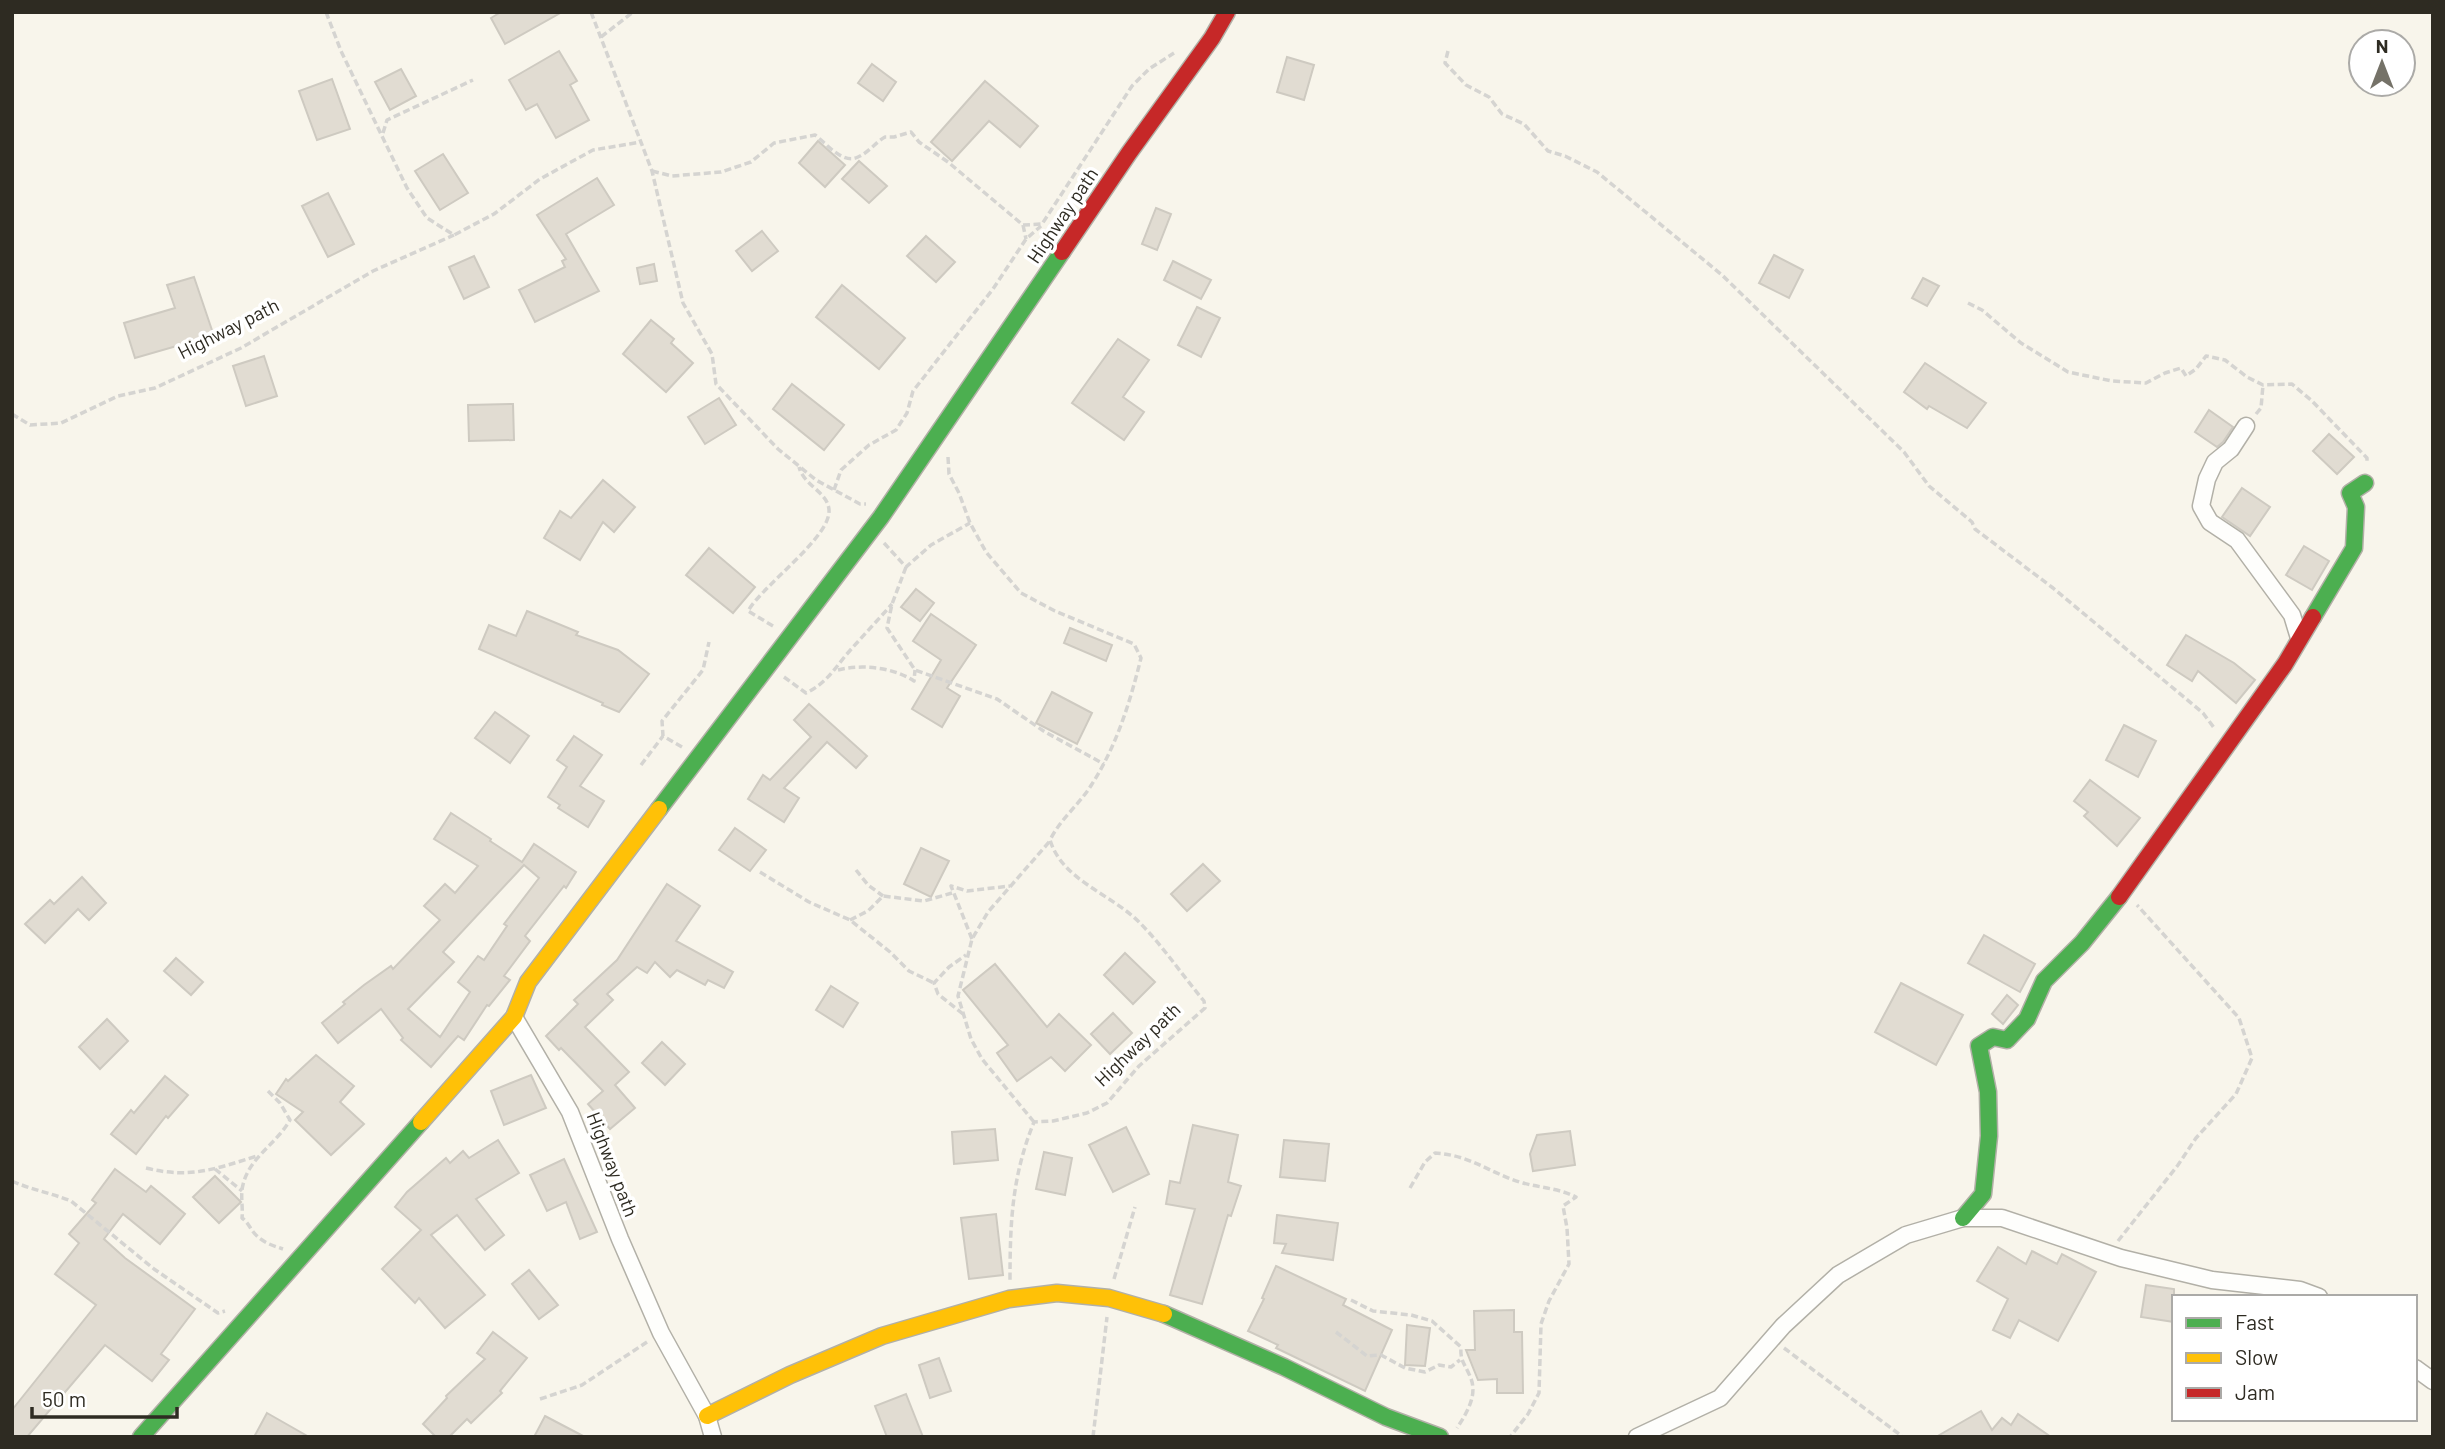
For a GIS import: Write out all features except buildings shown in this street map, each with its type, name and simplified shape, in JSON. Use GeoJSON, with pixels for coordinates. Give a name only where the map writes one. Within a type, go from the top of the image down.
{"type":"FeatureCollection","features":[{"type":"Feature","properties":{"kind":"street","name":"Highway path"},"geometry":{"type":"LineString","coordinates":[[141,1437],[514,1017],[528,982],[888,506],[1129,153],[1212,38],[1227,12]]}},
{"type":"Feature","properties":{"kind":"street"},"geometry":{"type":"LineString","coordinates":[[2246,426],[2231,449],[2215,462],[2207,479],[2201,506],[2210,522],[2237,540],[2292,615],[2299,638]]}},
{"type":"Feature","properties":{"kind":"street"},"geometry":{"type":"LineString","coordinates":[[1964,1218],[1983,1194],[1989,1136],[1988,1092],[1979,1046],[1993,1037],[2007,1040],[2027,1019],[2045,981],[2082,943],[2125,890],[2285,664],[2354,548],[2356,507],[2350,493],[2364,483]]}},
{"type":"Feature","properties":{"kind":"street","name":"Highway path"},"geometry":{"type":"LineString","coordinates":[[514,1017],[570,1112],[661,1334],[707,1416],[713,1437]]}},
{"type":"Feature","properties":{"kind":"street"},"geometry":{"type":"LineString","coordinates":[[1637,1437],[1720,1398],[1772,1339],[1838,1275],[1906,1235],[1964,1218],[2002,1218],[2109,1255],[2211,1280],[2300,1290],[2314,1295]]}},
{"type":"Feature","properties":{"kind":"street"},"geometry":{"type":"LineString","coordinates":[[707,1416],[790,1375],[882,1336],[1009,1299],[1057,1293],[1109,1298],[1158,1311],[1284,1367],[1385,1417],[1440,1437]]}},
{"type":"Feature","properties":{"kind":"street"},"geometry":{"type":"LineString","coordinates":[[2417,1369],[2433,1381]]}},
{"type":"Feature","properties":{"kind":"path"},"geometry":{"type":"LineString","coordinates":[[326,12],[341,51],[407,188],[427,218],[454,235]]}},
{"type":"Feature","properties":{"kind":"path"},"geometry":{"type":"LineString","coordinates":[[592,12],[652,170],[683,303],[712,354],[716,384],[778,449],[816,480],[860,504],[888,506]]}},
{"type":"Feature","properties":{"kind":"path"},"geometry":{"type":"LineString","coordinates":[[601,37],[633,12]]}},
{"type":"Feature","properties":{"kind":"path"},"geometry":{"type":"LineString","coordinates":[[1448,51],[1445,63],[1466,85],[1489,97],[1502,114],[1524,124],[1548,151],[1565,156],[1597,172],[1721,275],[1904,452],[1929,486],[1972,522],[1975,529],[2053,588],[2203,713],[2228,744]]}},
{"type":"Feature","properties":{"kind":"path","name":"Highway path"},"geometry":{"type":"LineString","coordinates":[[834,490],[841,470],[869,445],[896,430],[907,413],[913,391],[993,289],[1026,239],[1042,224],[1132,86],[1149,69],[1176,53]]}},
{"type":"Feature","properties":{"kind":"path"},"geometry":{"type":"LineString","coordinates":[[383,135],[387,120],[473,80]]}},
{"type":"Feature","properties":{"kind":"path","name":"Highway path"},"geometry":{"type":"LineString","coordinates":[[652,170],[673,176],[721,172],[751,162],[774,143],[815,135],[841,156],[853,158],[859,157],[885,136],[894,137],[911,132],[919,142],[948,162],[1023,225],[1026,239]]}},
{"type":"Feature","properties":{"kind":"path","name":"Highway path"},"geometry":{"type":"LineString","coordinates":[[12,414],[30,425],[61,423],[118,396],[155,388],[241,348],[373,271],[494,214],[540,179],[593,150],[641,142]]}},
{"type":"Feature","properties":{"kind":"path","name":"Highway path"},"geometry":{"type":"LineString","coordinates":[[1023,225],[1042,224]]}},
{"type":"Feature","properties":{"kind":"path"},"geometry":{"type":"LineString","coordinates":[[1968,303],[1982,310],[2021,343],[2068,372],[2112,381],[2146,383],[2181,368],[2186,376],[2196,369],[2206,356],[2225,360],[2247,377],[2263,385],[2292,384],[2367,458],[2364,483]]}},
{"type":"Feature","properties":{"kind":"path"},"geometry":{"type":"LineString","coordinates":[[2246,426],[2261,408],[2263,385]]}},
{"type":"Feature","properties":{"kind":"path"},"geometry":{"type":"LineString","coordinates":[[933,441],[948,453],[949,474],[986,552],[1021,593],[1055,611],[1134,644],[1141,658],[1127,715],[1104,764],[1091,787],[1058,823],[1050,840],[988,912],[972,939],[958,996],[971,1039],[982,1059],[1034,1122],[1017,1171],[1013,1198],[1009,1299]]}},
{"type":"Feature","properties":{"kind":"path"},"geometry":{"type":"LineString","coordinates":[[790,636],[748,611],[754,599],[812,542],[825,525],[830,511],[825,496],[802,477],[799,466]]}},
{"type":"Feature","properties":{"kind":"path"},"geometry":{"type":"LineString","coordinates":[[970,523],[931,545],[906,567],[892,604],[887,628],[915,670],[997,699],[1045,732],[1104,764]]}},
{"type":"Feature","properties":{"kind":"path"},"geometry":{"type":"LineString","coordinates":[[884,542],[906,567]]}},
{"type":"Feature","properties":{"kind":"path"},"geometry":{"type":"LineString","coordinates":[[781,674],[806,693],[818,687],[836,671],[844,658],[892,604]]}},
{"type":"Feature","properties":{"kind":"path"},"geometry":{"type":"LineString","coordinates":[[641,765],[663,736],[662,721],[703,670],[709,642]]}},
{"type":"Feature","properties":{"kind":"path"},"geometry":{"type":"LineString","coordinates":[[836,671],[852,666],[880,669],[904,674],[914,681],[915,670]]}},
{"type":"Feature","properties":{"kind":"path"},"geometry":{"type":"LineString","coordinates":[[663,736],[690,752],[701,755]]}},
{"type":"Feature","properties":{"kind":"path","name":"Highway path"},"geometry":{"type":"LineString","coordinates":[[1034,1122],[1053,1121],[1087,1113],[1107,1102],[1139,1066],[1205,1008],[1204,1001],[1139,922],[1075,876],[1055,855],[1050,840]]}},
{"type":"Feature","properties":{"kind":"path"},"geometry":{"type":"LineString","coordinates":[[856,870],[868,886],[883,896],[924,901],[952,893]]}},
{"type":"Feature","properties":{"kind":"path"},"geometry":{"type":"LineString","coordinates":[[760,872],[809,902],[850,920],[909,971],[934,983],[938,994],[963,1015]]}},
{"type":"Feature","properties":{"kind":"path"},"geometry":{"type":"LineString","coordinates":[[972,939],[951,886],[967,891],[1011,886]]}},
{"type":"Feature","properties":{"kind":"path"},"geometry":{"type":"LineString","coordinates":[[2109,1255],[2178,1166],[2196,1138],[2236,1094],[2252,1058],[2239,1018],[2156,928],[2125,890]]}},
{"type":"Feature","properties":{"kind":"path"},"geometry":{"type":"LineString","coordinates":[[850,920],[868,911],[883,896]]}},
{"type":"Feature","properties":{"kind":"path"},"geometry":{"type":"LineString","coordinates":[[934,983],[949,967],[968,954]]}},
{"type":"Feature","properties":{"kind":"path"},"geometry":{"type":"LineString","coordinates":[[268,1091],[280,1103],[290,1120],[271,1146],[253,1163],[242,1191],[242,1218],[255,1235],[271,1245],[302,1255]]}},
{"type":"Feature","properties":{"kind":"path"},"geometry":{"type":"LineString","coordinates":[[1410,1188],[1425,1162],[1435,1153],[1454,1154],[1522,1183],[1561,1189],[1576,1196],[1563,1206],[1569,1264],[1549,1301],[1541,1324],[1539,1392],[1528,1414],[1510,1437]]}},
{"type":"Feature","properties":{"kind":"path"},"geometry":{"type":"LineString","coordinates":[[146,1168],[165,1173],[196,1174],[259,1156]]}},
{"type":"Feature","properties":{"kind":"path"},"geometry":{"type":"LineString","coordinates":[[215,1169],[242,1191]]}},
{"type":"Feature","properties":{"kind":"path"},"geometry":{"type":"LineString","coordinates":[[12,1181],[32,1190],[71,1201],[154,1269],[218,1313],[258,1304]]}},
{"type":"Feature","properties":{"kind":"path"},"geometry":{"type":"LineString","coordinates":[[1093,1437],[1109,1298],[1135,1208]]}},
{"type":"Feature","properties":{"kind":"path"},"geometry":{"type":"LineString","coordinates":[[1351,1300],[1373,1311],[1411,1315],[1432,1321],[1461,1347],[1460,1360],[1469,1373],[1475,1390],[1465,1416],[1456,1430]]}},
{"type":"Feature","properties":{"kind":"path"},"geometry":{"type":"LineString","coordinates":[[1336,1332],[1367,1356],[1381,1355],[1405,1368],[1424,1372],[1439,1365],[1451,1367],[1460,1360]]}},
{"type":"Feature","properties":{"kind":"path"},"geometry":{"type":"LineString","coordinates":[[540,1399],[582,1385],[661,1334]]}},
{"type":"Feature","properties":{"kind":"path"},"geometry":{"type":"LineString","coordinates":[[1772,1339],[1903,1437]]}},
{"type":"Feature","properties":{"kind":"traffic: fast"},"geometry":{"type":"LineString","coordinates":[[659,809],[881,517],[1062,252]]}},
{"type":"Feature","properties":{"kind":"traffic: fast"},"geometry":{"type":"LineString","coordinates":[[2313,617],[2354,548],[2356,507],[2350,493],[2365,483]]}},
{"type":"Feature","properties":{"kind":"traffic: fast"},"geometry":{"type":"LineString","coordinates":[[1963,1218],[1983,1194],[1989,1136],[1988,1092],[1979,1046],[1993,1037],[2007,1040],[2027,1019],[2044,981],[2082,943],[2119,897]]}},
{"type":"Feature","properties":{"kind":"traffic: fast"},"geometry":{"type":"LineString","coordinates":[[141,1437],[421,1122]]}},
{"type":"Feature","properties":{"kind":"traffic: fast"},"geometry":{"type":"LineString","coordinates":[[1164,1314],[1284,1367],[1386,1417],[1440,1437]]}},
{"type":"Feature","properties":{"kind":"traffic: slow"},"geometry":{"type":"LineString","coordinates":[[421,1122],[514,1017],[528,982],[659,809]]}},
{"type":"Feature","properties":{"kind":"traffic: slow"},"geometry":{"type":"LineString","coordinates":[[707,1416],[790,1375],[882,1336],[1009,1299],[1057,1293],[1109,1298],[1164,1314]]}},
{"type":"Feature","properties":{"kind":"traffic: jam"},"geometry":{"type":"LineString","coordinates":[[1062,252],[1212,38],[1227,12]]}},
{"type":"Feature","properties":{"kind":"traffic: jam"},"geometry":{"type":"LineString","coordinates":[[2119,897],[2285,664],[2313,617]]}}]}
